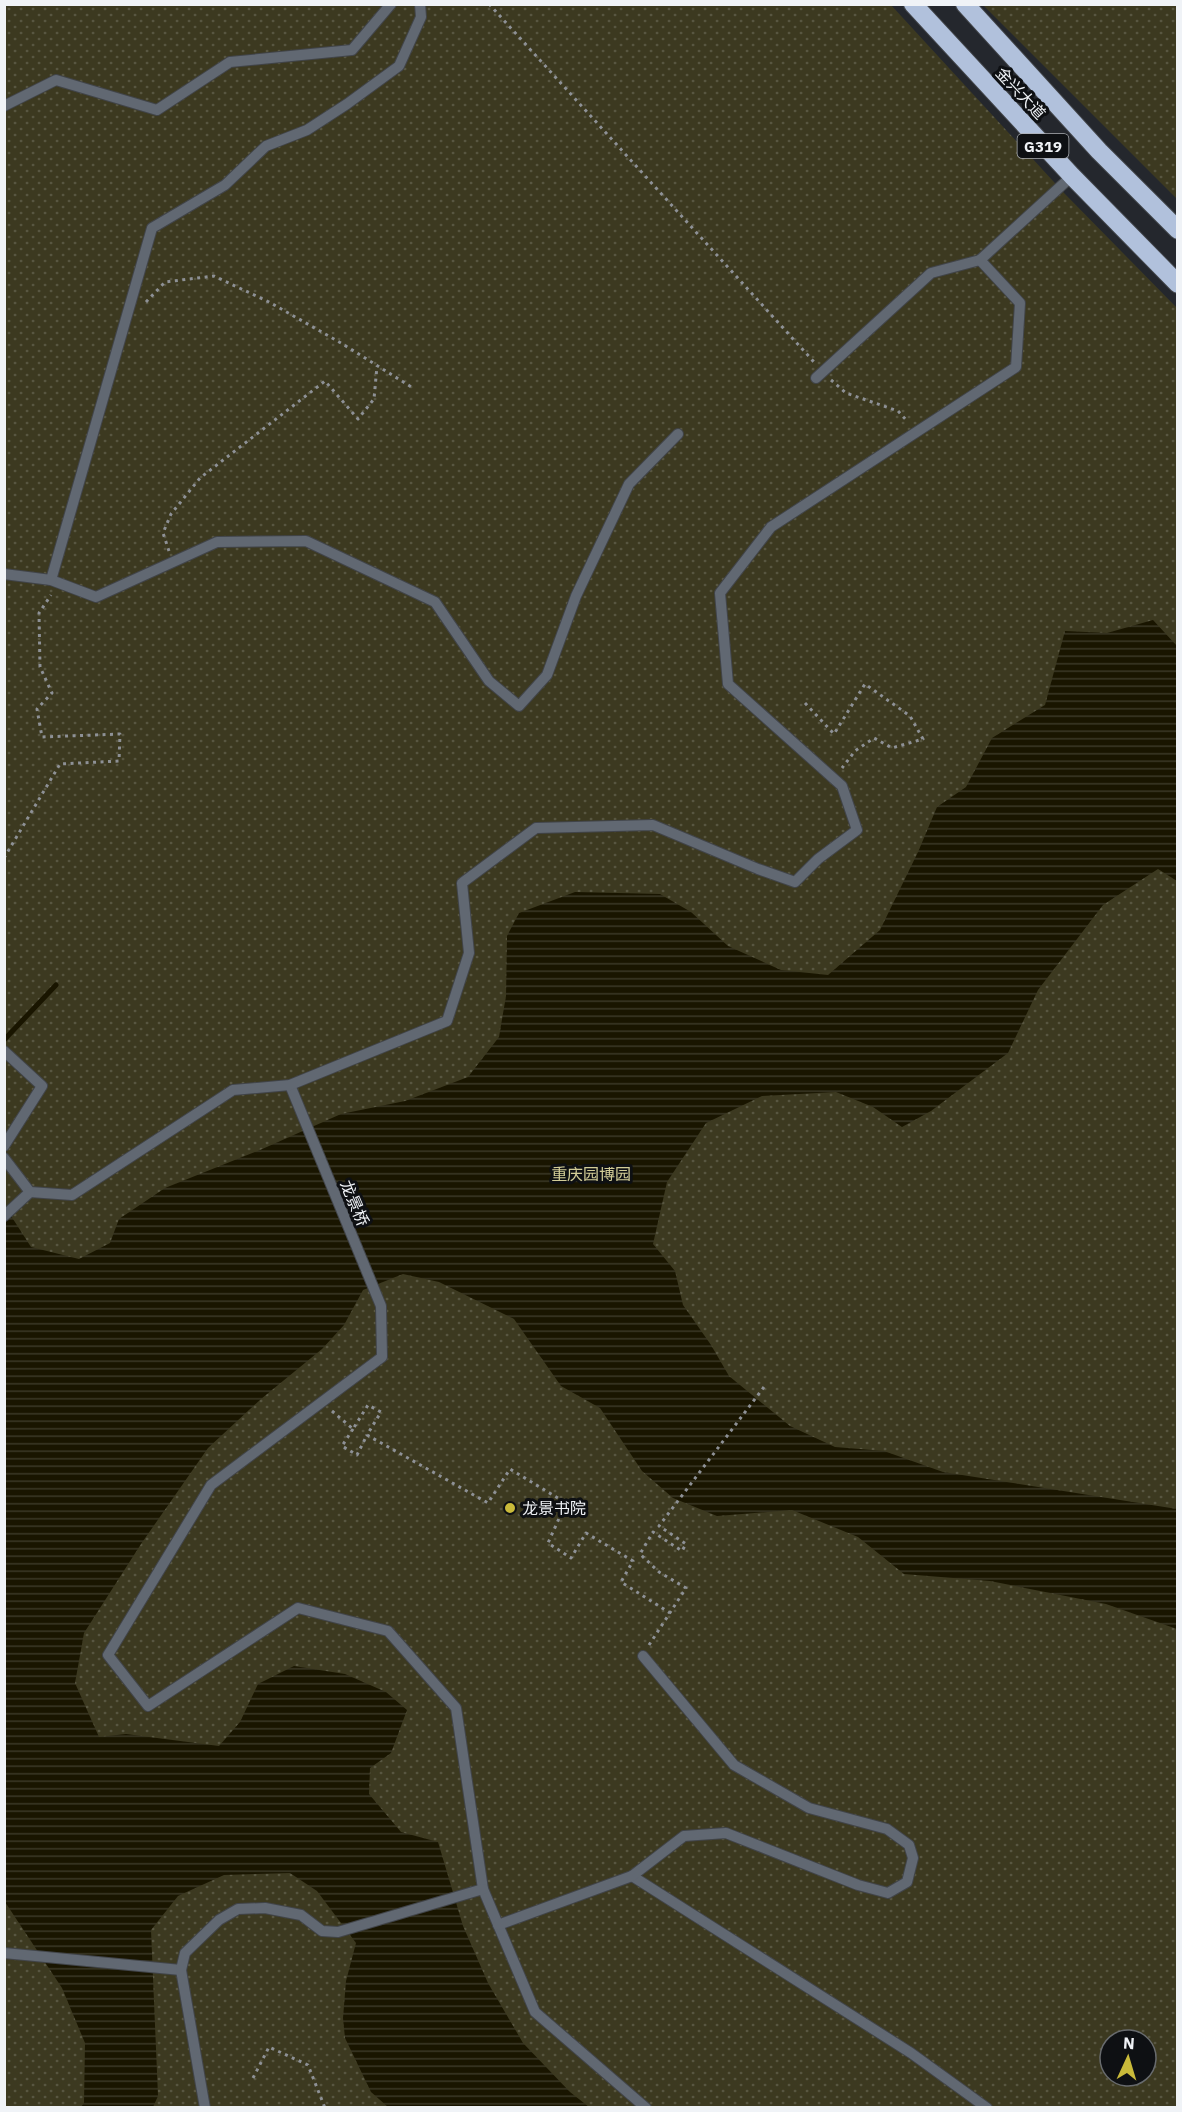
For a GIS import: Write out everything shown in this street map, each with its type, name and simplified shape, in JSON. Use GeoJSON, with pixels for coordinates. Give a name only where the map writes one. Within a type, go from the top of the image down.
{"type":"FeatureCollection","features":[{"type":"Feature","properties":{"kind":"highway","name":"金兴大道"},"geometry":{"type":"LineString","coordinates":[[913,4],[1072,176],[1178,284]]}},
{"type":"Feature","properties":{"kind":"highway","name":"金兴大道"},"geometry":{"type":"LineString","coordinates":[[965,4],[1100,151],[1178,230]]}},
{"type":"Feature","properties":{"kind":"lane"},"geometry":{"type":"LineString","coordinates":[[4,106],[56,80],[157,110],[230,62],[352,50],[391,4]]}},
{"type":"Feature","properties":{"kind":"lane"},"geometry":{"type":"LineString","coordinates":[[55,582],[152,228],[225,185],[266,146],[307,130],[399,66],[421,17],[420,4]]}},
{"type":"Feature","properties":{"kind":"lane"},"geometry":{"type":"LineString","coordinates":[[819,375],[931,273],[980,260],[1072,176]]}},
{"type":"Feature","properties":{"kind":"lane"},"geometry":{"type":"LineString","coordinates":[[8,1212],[30,1192],[72,1195],[233,1090],[290,1085],[447,1021],[469,953],[462,883],[536,828],[653,825],[795,882],[818,860],[857,830],[842,786],[728,684],[720,593],[771,527],[1016,368],[1020,303],[980,260]]}},
{"type":"Feature","properties":{"kind":"lane"},"geometry":{"type":"LineString","coordinates":[[4,574],[55,582],[96,597],[217,542],[306,541],[435,602],[489,681],[519,706],[547,675],[576,596],[629,484],[678,434]]}},
{"type":"Feature","properties":{"kind":"lane"},"geometry":{"type":"LineString","coordinates":[[4,1051],[42,1086],[4,1146]]}},
{"type":"Feature","properties":{"kind":"lane","name":"龙景桥"},"geometry":{"type":"LineString","coordinates":[[290,1085],[381,1306],[382,1357],[322,1401]]}},
{"type":"Feature","properties":{"kind":"lane"},"geometry":{"type":"LineString","coordinates":[[4,1158],[30,1192]]}},
{"type":"Feature","properties":{"kind":"lane"},"geometry":{"type":"LineString","coordinates":[[322,1401],[211,1485],[108,1655],[148,1706],[298,1608],[388,1631],[456,1708],[483,1889],[535,2012],[646,2108]]}},
{"type":"Feature","properties":{"kind":"lane"},"geometry":{"type":"LineString","coordinates":[[498,1925],[632,1876],[684,1836],[726,1833],[858,1885],[888,1893],[907,1882],[913,1858],[909,1845],[888,1829],[808,1808],[734,1765],[643,1656]]}},
{"type":"Feature","properties":{"kind":"lane"},"geometry":{"type":"LineString","coordinates":[[632,1876],[911,2053],[987,2108]]}},
{"type":"Feature","properties":{"kind":"lane"},"geometry":{"type":"LineString","coordinates":[[205,2108],[181,1970],[185,1953],[219,1920],[238,1909],[266,1908],[301,1915],[322,1931],[338,1932],[483,1889]]}},
{"type":"Feature","properties":{"kind":"lane"},"geometry":{"type":"LineString","coordinates":[[4,1953],[181,1970]]}},
{"type":"Feature","properties":{"kind":"path"},"geometry":{"type":"LineString","coordinates":[[489,4],[819,375],[846,393],[898,411],[918,431]]}},
{"type":"Feature","properties":{"kind":"path"},"geometry":{"type":"LineString","coordinates":[[126,317],[141,308],[165,282],[214,276],[269,302],[413,388]]}},
{"type":"Feature","properties":{"kind":"path"},"geometry":{"type":"LineString","coordinates":[[173,562],[163,532],[171,514],[200,478],[325,381],[358,419],[374,399],[377,366]]}},
{"type":"Feature","properties":{"kind":"path"},"geometry":{"type":"LineString","coordinates":[[4,858],[60,764],[119,760],[120,734],[42,736],[37,709],[52,693],[40,667],[39,613],[55,582]]}},
{"type":"Feature","properties":{"kind":"path"},"geometry":{"type":"LineString","coordinates":[[805,703],[834,734],[866,684],[910,716],[923,739],[892,748],[874,738],[855,751],[834,778]]}},
{"type":"Feature","properties":{"kind":"path"},"geometry":{"type":"LineString","coordinates":[[643,1656],[686,1588],[659,1572],[640,1554],[653,1532],[682,1551],[686,1544],[659,1526],[764,1387]]}},
{"type":"Feature","properties":{"kind":"path"},"geometry":{"type":"LineString","coordinates":[[322,1401],[353,1429]]}},
{"type":"Feature","properties":{"kind":"path"},"geometry":{"type":"LineString","coordinates":[[368,1405],[381,1412],[367,1435],[357,1455],[342,1446],[368,1405]]}},
{"type":"Feature","properties":{"kind":"path"},"geometry":{"type":"LineString","coordinates":[[367,1435],[488,1503],[510,1469],[566,1503],[548,1543],[571,1558],[586,1533],[633,1561],[621,1582],[670,1613]]}},
{"type":"Feature","properties":{"kind":"path"},"geometry":{"type":"LineString","coordinates":[[253,2078],[269,2047],[308,2065],[325,2108]]}},
{"type":"Feature","properties":{"kind":"green space","name":"重庆园博园"},"geometry":{"type":"Polygon","coordinates":[[[5,5],[891,5],[1065,194],[1177,308],[1177,2107],[5,2108],[5,5]]]}},
{"type":"Feature","properties":{"kind":"green space"},"geometry":{"type":"Polygon","coordinates":[[[983,5],[1177,5],[1177,199],[983,5]]]}},
{"type":"Feature","properties":{"kind":"shaded area"},"geometry":{"type":"Polygon","coordinates":[[[1153,620],[1177,646],[1177,881],[1158,869],[1103,905],[1038,990],[1008,1053],[931,1111],[902,1127],[873,1107],[836,1092],[762,1096],[706,1123],[667,1182],[653,1244],[675,1271],[683,1305],[729,1376],[790,1426],[835,1447],[884,1451],[943,1472],[1177,1509],[1177,1629],[1106,1604],[990,1581],[904,1574],[858,1537],[792,1510],[717,1516],[673,1498],[642,1471],[600,1408],[561,1386],[514,1319],[439,1282],[403,1274],[363,1290],[344,1325],[322,1349],[261,1399],[208,1448],[141,1544],[84,1633],[75,1683],[99,1737],[126,1734],[219,1746],[240,1722],[258,1684],[294,1666],[345,1674],[386,1692],[407,1710],[391,1753],[370,1768],[369,1794],[401,1832],[438,1842],[463,1926],[488,1983],[523,2043],[570,2092],[589,2107],[388,2107],[371,2092],[345,2038],[343,2018],[346,1981],[356,1943],[317,1891],[290,1873],[224,1875],[178,1896],[151,1930],[158,2096],[153,2107],[81,2107],[84,2103],[85,2043],[62,1988],[5,1902],[4,1205],[31,1247],[79,1259],[110,1243],[119,1219],[165,1188],[341,1114],[405,1101],[468,1077],[499,1037],[506,996],[507,936],[519,913],[575,892],[660,894],[691,912],[728,946],[781,970],[828,975],[880,930],[937,807],[966,787],[992,738],[1045,705],[1065,631],[1107,633],[1153,620]]]}},
{"type":"Feature","properties":{"kind":"waterway"},"geometry":{"type":"LineString","coordinates":[[4,1040],[56,985]]}},
{"type":"Feature","properties":{"kind":"place","name":"龙景书院"},"geometry":{"type":"Point","coordinates":[510,1508]}}]}
